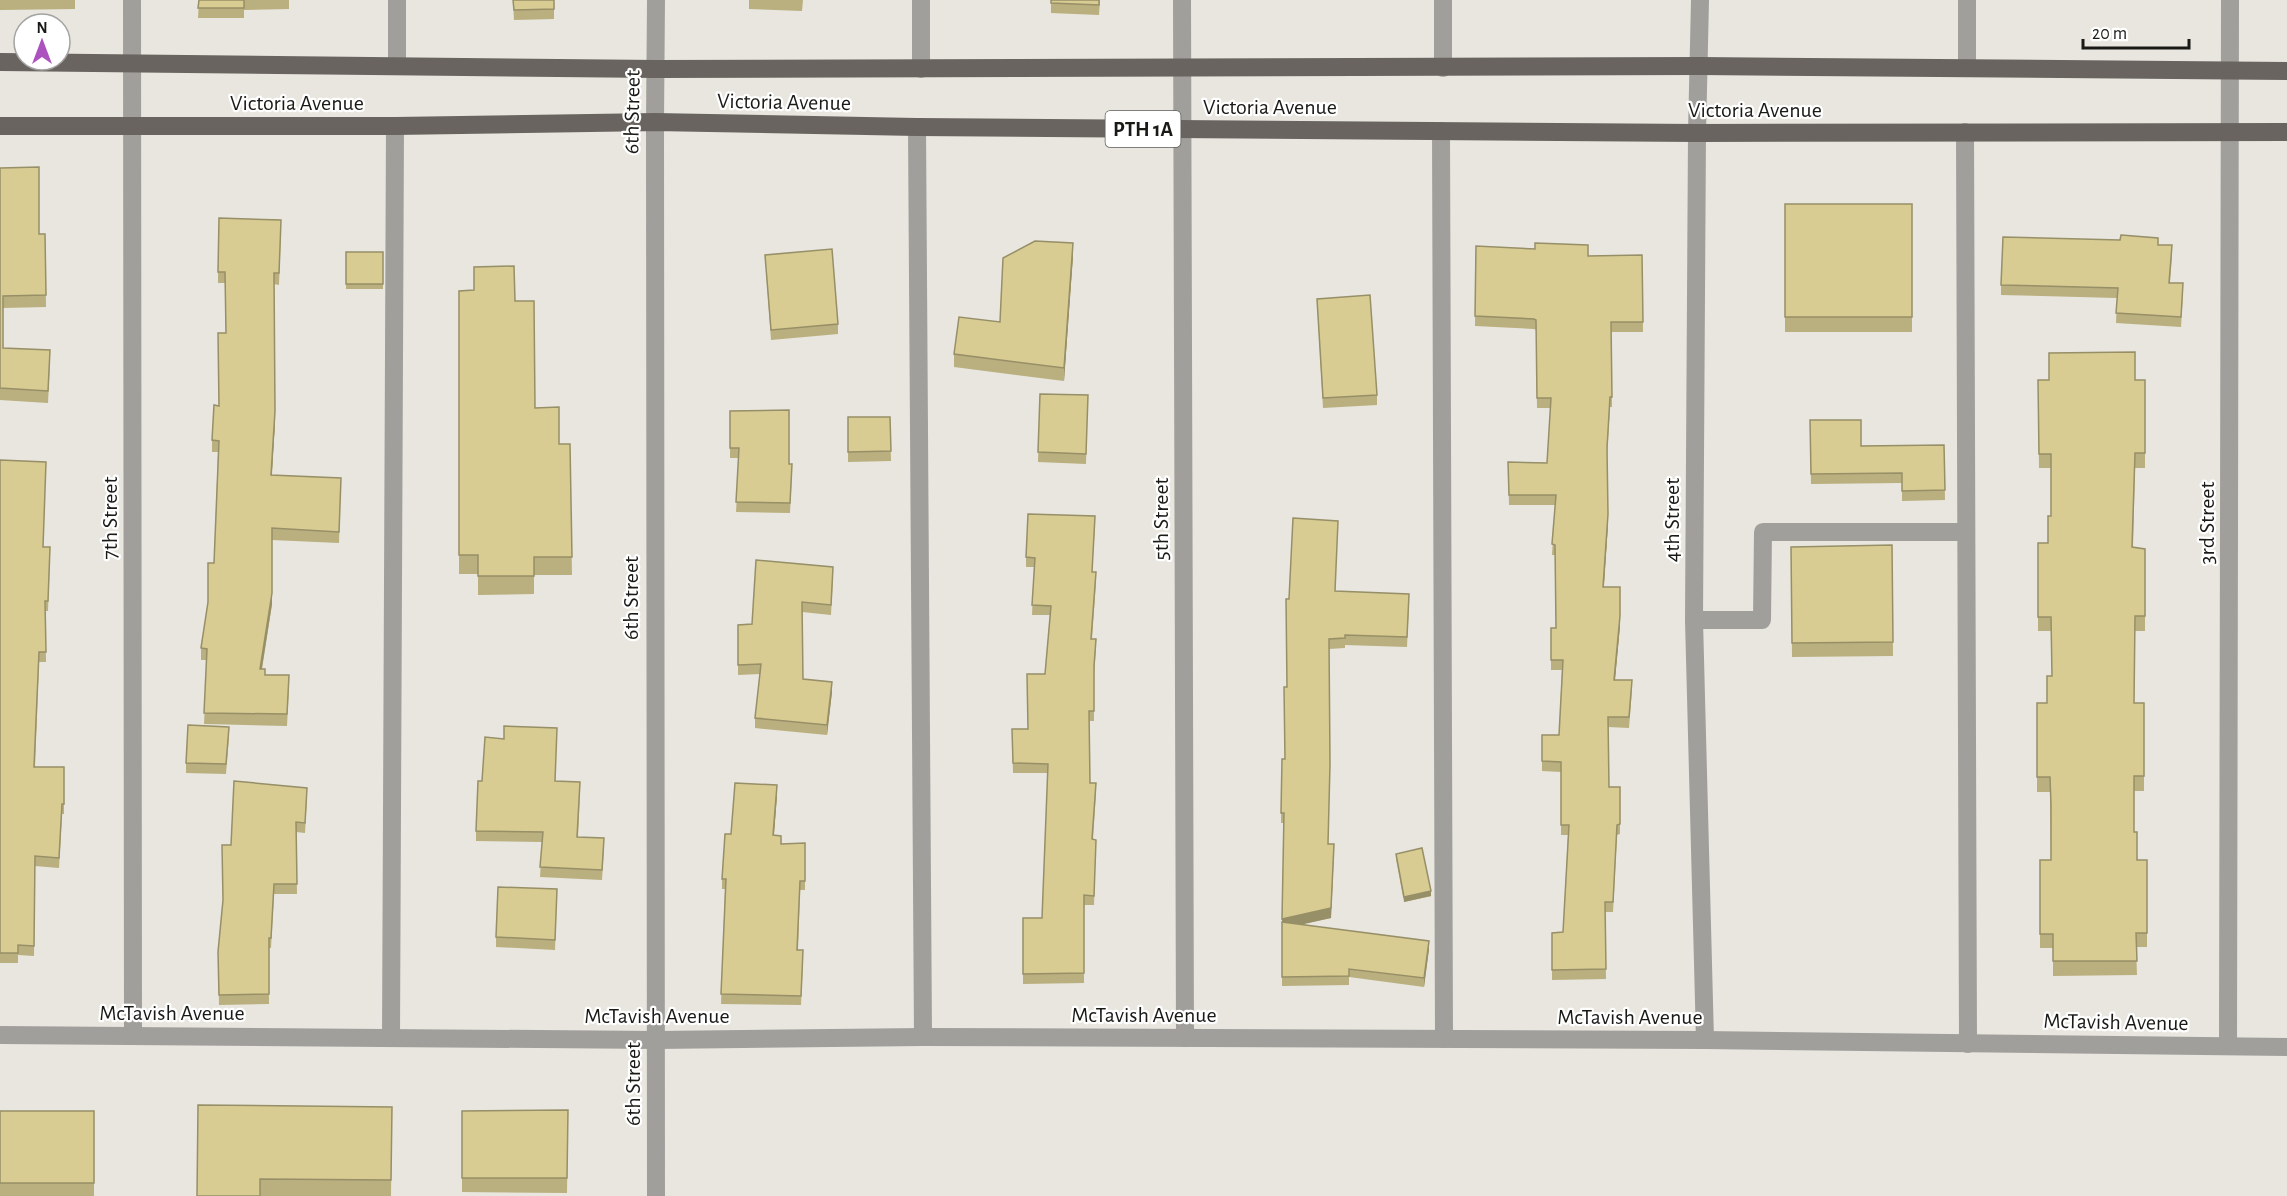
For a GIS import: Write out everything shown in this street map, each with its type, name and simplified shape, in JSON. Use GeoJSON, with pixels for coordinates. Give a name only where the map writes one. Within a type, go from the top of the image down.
{"type":"FeatureCollection","features":[{"type":"Feature","properties":{"kind":"main road","name":"Victoria Avenue"},"geometry":{"type":"LineString","coordinates":[[0,62],[656,69],[1700,66],[2287,71]]}},
{"type":"Feature","properties":{"kind":"main road","name":"Victoria Avenue"},"geometry":{"type":"LineString","coordinates":[[0,126],[395,126],[655,122],[917,127],[1697,133],[2287,132]]}},
{"type":"Feature","properties":{"kind":"street","name":"7th Street"},"geometry":{"type":"LineString","coordinates":[[132,0],[133,1036]]}},
{"type":"Feature","properties":{"kind":"street"},"geometry":{"type":"LineString","coordinates":[[397,0],[397,66]]}},
{"type":"Feature","properties":{"kind":"street","name":"6th Street"},"geometry":{"type":"LineString","coordinates":[[656,0],[654,673],[656,1196]]}},
{"type":"Feature","properties":{"kind":"street"},"geometry":{"type":"LineString","coordinates":[[921,0],[921,69]]}},
{"type":"Feature","properties":{"kind":"street","name":"5th Street"},"geometry":{"type":"LineString","coordinates":[[1182,0],[1185,1038]]}},
{"type":"Feature","properties":{"kind":"street"},"geometry":{"type":"LineString","coordinates":[[1443,0],[1443,68]]}},
{"type":"Feature","properties":{"kind":"street","name":"4th Street"},"geometry":{"type":"LineString","coordinates":[[1700,0],[1694,621],[1705,1040]]}},
{"type":"Feature","properties":{"kind":"street"},"geometry":{"type":"LineString","coordinates":[[1967,0],[1967,68]]}},
{"type":"Feature","properties":{"kind":"street","name":"3rd Street"},"geometry":{"type":"LineString","coordinates":[[2228,1046],[2230,0]]}},
{"type":"Feature","properties":{"kind":"street"},"geometry":{"type":"LineString","coordinates":[[391,1038],[395,126]]}},
{"type":"Feature","properties":{"kind":"street"},"geometry":{"type":"LineString","coordinates":[[917,127],[923,1037]]}},
{"type":"Feature","properties":{"kind":"street"},"geometry":{"type":"LineString","coordinates":[[1441,131],[1443,1039]]}},
{"type":"Feature","properties":{"kind":"street"},"geometry":{"type":"LineString","coordinates":[[1965,132],[1968,1044]]}},
{"type":"Feature","properties":{"kind":"street"},"geometry":{"type":"LineString","coordinates":[[1694,621],[1762,621],[1763,532],[1965,532]]}},
{"type":"Feature","properties":{"kind":"street","name":"McTavish Avenue"},"geometry":{"type":"LineString","coordinates":[[0,1035],[657,1040],[923,1037],[1705,1040],[2287,1047]]}},
{"type":"Feature","properties":{"kind":"building"},"geometry":{"type":"Polygon","coordinates":[[[199,0],[244,0],[244,8],[198,8],[199,0]]]}},
{"type":"Feature","properties":{"kind":"building"},"geometry":{"type":"Polygon","coordinates":[[[513,0],[554,0],[554,9],[514,10],[513,0]]]}},
{"type":"Feature","properties":{"kind":"building"},"geometry":{"type":"Polygon","coordinates":[[[1051,0],[1099,0],[1099,5],[1051,3],[1051,0]]]}},
{"type":"Feature","properties":{"kind":"building"},"geometry":{"type":"Polygon","coordinates":[[[39,167],[39,234],[45,234],[46,295],[3,296],[3,348],[50,350],[48,391],[0,388],[0,168],[39,167]]]}},
{"type":"Feature","properties":{"kind":"building"},"geometry":{"type":"Polygon","coordinates":[[[1785,204],[1912,204],[1912,317],[1785,317],[1785,204]]]}},
{"type":"Feature","properties":{"kind":"building"},"geometry":{"type":"Polygon","coordinates":[[[219,218],[281,220],[279,273],[274,273],[275,411],[271,475],[341,478],[339,532],[272,528],[272,593],[260,669],[265,669],[265,675],[289,675],[287,714],[204,713],[207,649],[201,648],[208,602],[208,563],[214,563],[219,441],[212,440],[214,405],[219,406],[218,333],[226,333],[225,272],[218,272],[219,218]]]}},
{"type":"Feature","properties":{"kind":"building"},"geometry":{"type":"Polygon","coordinates":[[[2121,235],[2158,238],[2158,245],[2172,245],[2169,283],[2183,283],[2181,317],[2116,313],[2118,288],[2001,285],[2003,237],[2120,240],[2121,235]]]}},
{"type":"Feature","properties":{"kind":"building"},"geometry":{"type":"Polygon","coordinates":[[[1035,241],[1073,243],[1064,368],[954,354],[959,317],[1000,322],[1003,258],[1035,241]]]}},
{"type":"Feature","properties":{"kind":"building"},"geometry":{"type":"Polygon","coordinates":[[[1535,243],[1588,245],[1588,256],[1642,255],[1643,322],[1611,322],[1612,397],[1610,397],[1607,448],[1608,514],[1603,587],[1620,587],[1620,616],[1614,680],[1632,680],[1629,717],[1608,717],[1609,787],[1620,787],[1620,824],[1617,825],[1613,902],[1605,902],[1606,969],[1552,970],[1552,933],[1563,932],[1569,825],[1561,825],[1561,762],[1542,761],[1542,735],[1559,735],[1563,660],[1551,660],[1551,628],[1556,628],[1555,545],[1552,544],[1556,495],[1509,495],[1508,462],[1547,463],[1551,398],[1537,398],[1536,320],[1475,316],[1476,246],[1535,249],[1535,243]]]}},
{"type":"Feature","properties":{"kind":"building"},"geometry":{"type":"Polygon","coordinates":[[[832,249],[838,324],[771,330],[765,255],[832,249]]]}},
{"type":"Feature","properties":{"kind":"building"},"geometry":{"type":"Polygon","coordinates":[[[346,252],[383,252],[383,284],[346,284],[346,252]]]}},
{"type":"Feature","properties":{"kind":"building"},"geometry":{"type":"Polygon","coordinates":[[[514,266],[515,301],[534,301],[535,408],[559,407],[559,444],[570,444],[572,557],[534,557],[534,576],[478,576],[478,555],[459,555],[459,291],[474,290],[474,267],[514,266]]]}},
{"type":"Feature","properties":{"kind":"building"},"geometry":{"type":"Polygon","coordinates":[[[1370,295],[1377,395],[1323,398],[1317,299],[1370,295]]]}},
{"type":"Feature","properties":{"kind":"building"},"geometry":{"type":"Polygon","coordinates":[[[2135,352],[2135,380],[2145,380],[2145,453],[2135,453],[2132,547],[2145,549],[2145,616],[2135,616],[2134,703],[2144,703],[2144,776],[2134,776],[2134,832],[2137,832],[2137,860],[2147,860],[2147,933],[2136,933],[2137,961],[2053,961],[2053,934],[2040,934],[2040,860],[2051,860],[2051,805],[2050,777],[2037,777],[2037,703],[2047,703],[2047,676],[2052,676],[2051,617],[2038,617],[2038,543],[2048,543],[2048,516],[2051,516],[2051,454],[2039,454],[2038,380],[2049,380],[2049,353],[2135,352]]]}},
{"type":"Feature","properties":{"kind":"building"},"geometry":{"type":"Polygon","coordinates":[[[1040,394],[1088,395],[1086,454],[1038,452],[1040,394]]]}},
{"type":"Feature","properties":{"kind":"building"},"geometry":{"type":"Polygon","coordinates":[[[789,410],[789,464],[792,464],[790,503],[736,502],[739,448],[730,448],[730,411],[789,410]]]}},
{"type":"Feature","properties":{"kind":"building"},"geometry":{"type":"Polygon","coordinates":[[[848,417],[890,417],[891,451],[848,452],[848,417]]]}},
{"type":"Feature","properties":{"kind":"building"},"geometry":{"type":"Polygon","coordinates":[[[1810,420],[1861,420],[1861,446],[1944,445],[1945,490],[1902,491],[1902,473],[1811,474],[1810,420]]]}},
{"type":"Feature","properties":{"kind":"building"},"geometry":{"type":"Polygon","coordinates":[[[0,460],[46,462],[43,547],[50,547],[48,601],[45,601],[46,652],[39,652],[34,767],[64,767],[64,804],[62,804],[59,858],[35,856],[34,946],[18,945],[18,953],[0,953],[0,460]]]}},
{"type":"Feature","properties":{"kind":"building"},"geometry":{"type":"Polygon","coordinates":[[[1028,514],[1095,516],[1092,572],[1096,572],[1091,639],[1096,639],[1094,711],[1089,711],[1090,783],[1096,783],[1092,839],[1096,840],[1094,896],[1084,895],[1084,973],[1023,974],[1023,918],[1042,918],[1048,764],[1013,763],[1012,729],[1028,729],[1027,674],[1045,674],[1051,606],[1032,605],[1035,558],[1026,557],[1028,514]]]}},
{"type":"Feature","properties":{"kind":"building"},"geometry":{"type":"Polygon","coordinates":[[[1293,518],[1338,521],[1335,591],[1409,594],[1407,637],[1345,635],[1345,638],[1329,639],[1328,844],[1334,844],[1331,908],[1282,919],[1284,813],[1281,813],[1282,759],[1285,759],[1284,687],[1287,687],[1286,599],[1289,599],[1293,518]]]}},
{"type":"Feature","properties":{"kind":"building"},"geometry":{"type":"Polygon","coordinates":[[[1892,545],[1893,642],[1792,643],[1791,547],[1892,545]]]}},
{"type":"Feature","properties":{"kind":"building"},"geometry":{"type":"Polygon","coordinates":[[[756,560],[833,567],[831,605],[802,602],[803,679],[832,682],[827,725],[755,718],[761,664],[738,665],[738,625],[752,624],[756,560]]]}},
{"type":"Feature","properties":{"kind":"building"},"geometry":{"type":"Polygon","coordinates":[[[188,725],[229,727],[226,764],[186,763],[188,725]]]}},
{"type":"Feature","properties":{"kind":"building"},"geometry":{"type":"Polygon","coordinates":[[[504,726],[557,728],[555,781],[580,782],[577,837],[604,838],[602,870],[540,867],[543,832],[476,831],[478,781],[482,781],[485,737],[504,739],[504,726]]]}},
{"type":"Feature","properties":{"kind":"building"},"geometry":{"type":"Polygon","coordinates":[[[234,781],[307,788],[305,823],[296,822],[297,884],[274,884],[271,938],[269,938],[269,994],[219,995],[218,952],[223,900],[222,845],[231,845],[234,781]]]}},
{"type":"Feature","properties":{"kind":"building"},"geometry":{"type":"Polygon","coordinates":[[[735,783],[777,785],[773,835],[781,836],[781,844],[805,843],[805,881],[800,881],[797,950],[803,950],[801,996],[721,994],[726,879],[722,879],[725,834],[731,834],[735,783]]]}},
{"type":"Feature","properties":{"kind":"building"},"geometry":{"type":"Polygon","coordinates":[[[1422,848],[1431,891],[1404,897],[1396,854],[1422,848]]]}},
{"type":"Feature","properties":{"kind":"building"},"geometry":{"type":"Polygon","coordinates":[[[498,887],[557,889],[555,940],[496,937],[498,887]]]}},
{"type":"Feature","properties":{"kind":"building"},"geometry":{"type":"Polygon","coordinates":[[[1282,922],[1429,941],[1424,978],[1349,969],[1349,976],[1282,977],[1282,922]]]}},
{"type":"Feature","properties":{"kind":"building"},"geometry":{"type":"Polygon","coordinates":[[[198,1105],[392,1107],[391,1180],[260,1179],[260,1196],[197,1196],[198,1105]]]}},
{"type":"Feature","properties":{"kind":"building"},"geometry":{"type":"Polygon","coordinates":[[[568,1110],[567,1178],[462,1178],[462,1111],[568,1110]]]}},
{"type":"Feature","properties":{"kind":"building"},"geometry":{"type":"Polygon","coordinates":[[[0,1111],[94,1111],[94,1183],[0,1183],[0,1111]]]}}]}
